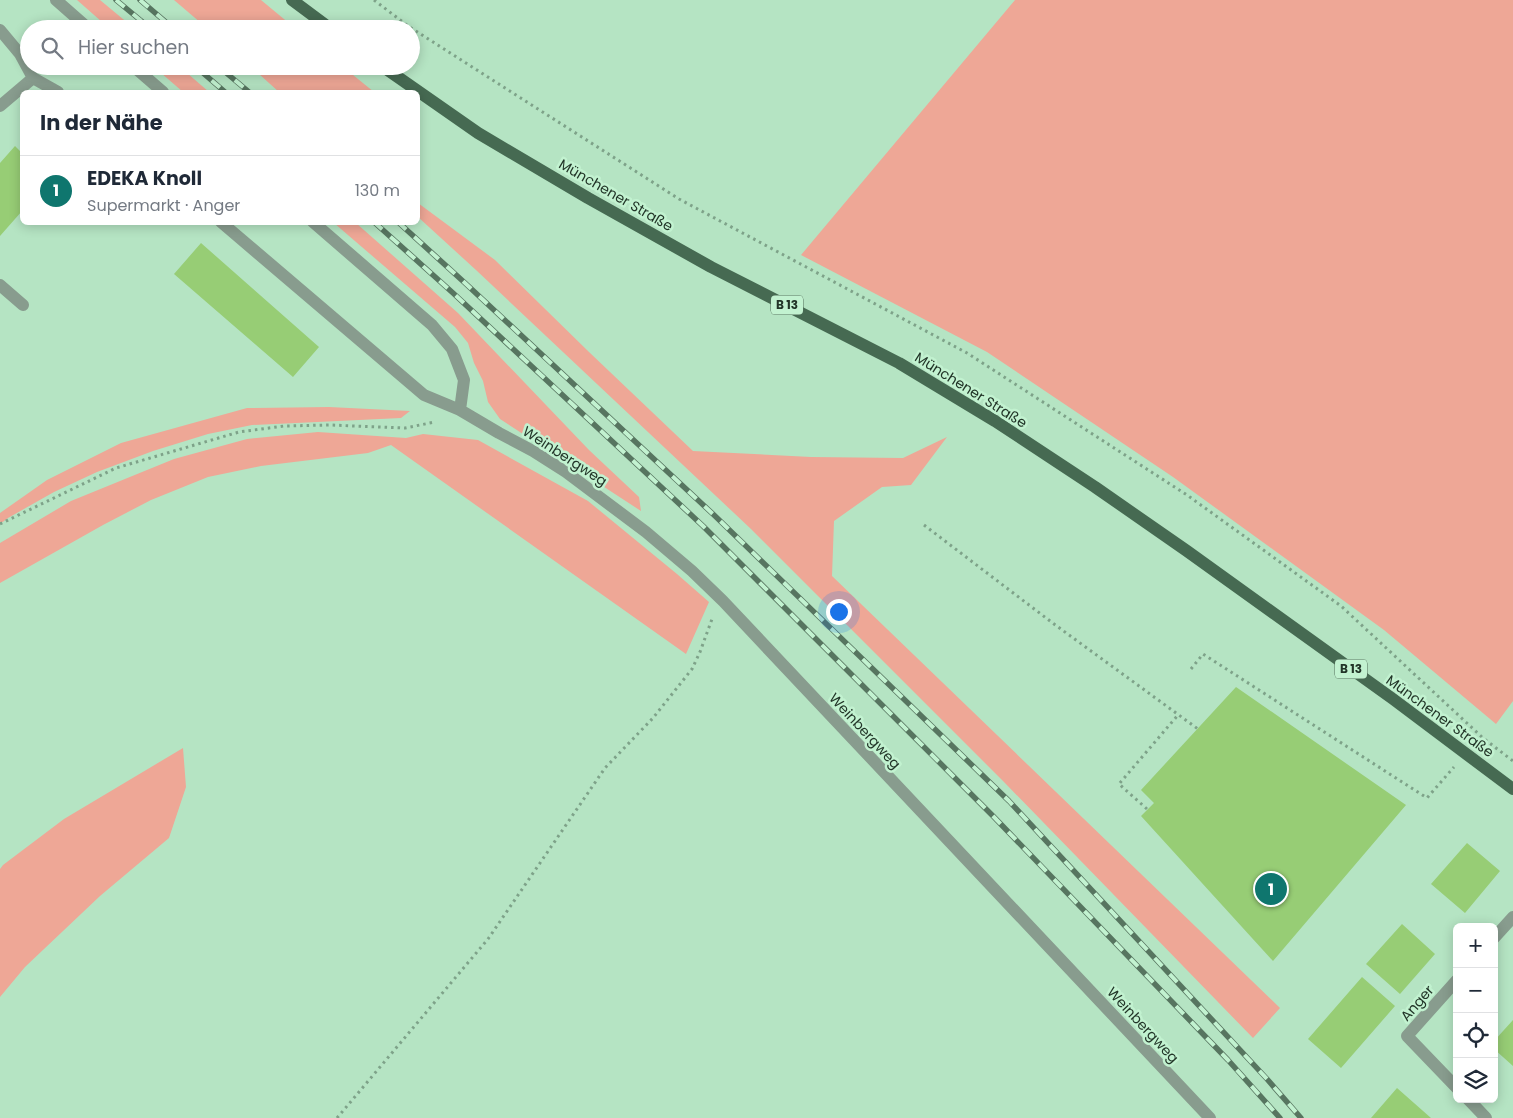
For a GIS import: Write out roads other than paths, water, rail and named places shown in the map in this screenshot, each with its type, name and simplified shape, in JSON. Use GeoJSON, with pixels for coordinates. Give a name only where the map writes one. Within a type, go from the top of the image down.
{"type":"FeatureCollection","features":[{"type":"Feature","properties":{"kind":"main road"},"geometry":{"type":"LineString","coordinates":[[292,0],[319,20]]}},
{"type":"Feature","properties":{"kind":"main road","name":"Münchener Straße"},"geometry":{"type":"LineString","coordinates":[[395,75],[417,90]]}},
{"type":"Feature","properties":{"kind":"main road","name":"Münchener Straße"},"geometry":{"type":"LineString","coordinates":[[420,92],[478,132],[588,198],[711,267],[899,363],[995,422],[1095,487],[1187,551],[1513,788]]}},
{"type":"Feature","properties":{"kind":"street"},"geometry":{"type":"LineString","coordinates":[[56,0],[79,20]]}},
{"type":"Feature","properties":{"kind":"street"},"geometry":{"type":"LineString","coordinates":[[0,30],[20,54]]}},
{"type":"Feature","properties":{"kind":"street"},"geometry":{"type":"LineString","coordinates":[[31,75],[33,78],[54,90]]}},
{"type":"Feature","properties":{"kind":"street"},"geometry":{"type":"LineString","coordinates":[[143,75],[161,90]]}},
{"type":"Feature","properties":{"kind":"street"},"geometry":{"type":"LineString","coordinates":[[0,106],[33,78]]}},
{"type":"Feature","properties":{"kind":"street","name":"Weinbergweg"},"geometry":{"type":"LineString","coordinates":[[225,225],[424,395],[460,410],[533,451],[573,477],[653,538],[692,571],[1210,1118]]}},
{"type":"Feature","properties":{"kind":"street"},"geometry":{"type":"LineString","coordinates":[[316,225],[432,325],[446,342],[456,357],[464,380],[460,410]]}},
{"type":"Feature","properties":{"kind":"street"},"geometry":{"type":"LineString","coordinates":[[0,285],[23,305]]}},
{"type":"Feature","properties":{"kind":"street"},"geometry":{"type":"LineString","coordinates":[[1498,934],[1513,917]]}},
{"type":"Feature","properties":{"kind":"street","name":"Anger"},"geometry":{"type":"LineString","coordinates":[[1453,984],[1407,1036],[1453,1084]]}},
{"type":"Feature","properties":{"kind":"street"},"geometry":{"type":"LineString","coordinates":[[1472,1103],[1486,1118]]}},
{"type":"Feature","properties":{"kind":"railway"},"geometry":{"type":"LineString","coordinates":[[116,0],[140,20]]}},
{"type":"Feature","properties":{"kind":"railway"},"geometry":{"type":"LineString","coordinates":[[140,0],[163,20]]}},
{"type":"Feature","properties":{"kind":"railway"},"geometry":{"type":"LineString","coordinates":[[205,75],[223,90]]}},
{"type":"Feature","properties":{"kind":"railway"},"geometry":{"type":"LineString","coordinates":[[229,75],[247,90]]}},
{"type":"Feature","properties":{"kind":"railway"},"geometry":{"type":"LineString","coordinates":[[377,225],[703,526],[993,816],[1228,1060],[1280,1118]]}},
{"type":"Feature","properties":{"kind":"railway"},"geometry":{"type":"LineString","coordinates":[[401,225],[714,515],[1009,801],[1301,1118]]}},
{"type":"Feature","properties":{"kind":"place","name":"EDEKA Knoll"},"geometry":{"type":"Point","coordinates":[1271,889]}}]}
